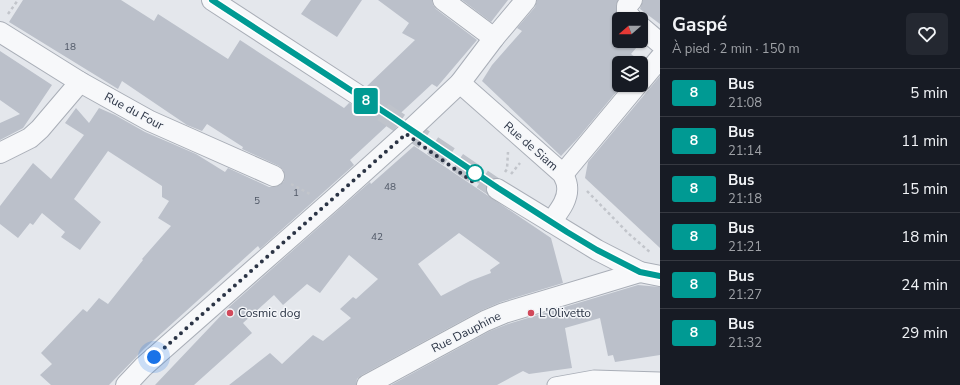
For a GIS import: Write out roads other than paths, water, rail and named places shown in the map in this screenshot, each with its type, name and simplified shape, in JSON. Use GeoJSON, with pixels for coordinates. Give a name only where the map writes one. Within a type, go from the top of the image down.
{"type":"FeatureCollection","features":[{"type":"Feature","properties":{"kind":"street"},"geometry":{"type":"LineString","coordinates":[[212,0],[358,95]]}},
{"type":"Feature","properties":{"kind":"street"},"geometry":{"type":"LineString","coordinates":[[443,0],[494,38]]}},
{"type":"Feature","properties":{"kind":"street"},"geometry":{"type":"LineString","coordinates":[[126,385],[149,362],[406,134],[460,83],[494,38],[526,0]]}},
{"type":"Feature","properties":{"kind":"street"},"geometry":{"type":"LineString","coordinates":[[628,12],[627,6],[632,0]]}},
{"type":"Feature","properties":{"kind":"street","name":"Rue du Four"},"geometry":{"type":"LineString","coordinates":[[2,26],[80,82],[150,121],[274,176]]}},
{"type":"Feature","properties":{"kind":"street"},"geometry":{"type":"LineString","coordinates":[[648,32],[660,43]]}},
{"type":"Feature","properties":{"kind":"street"},"geometry":{"type":"LineString","coordinates":[[648,73],[660,58]]}},
{"type":"Feature","properties":{"kind":"street"},"geometry":{"type":"LineString","coordinates":[[0,153],[30,138],[40,129],[80,82]]}},
{"type":"Feature","properties":{"kind":"street","name":"Rue de Siam"},"geometry":{"type":"LineString","coordinates":[[460,83],[566,170],[566,194],[561,208],[550,222]]}},
{"type":"Feature","properties":{"kind":"street"},"geometry":{"type":"LineString","coordinates":[[566,170],[631,92]]}},
{"type":"Feature","properties":{"kind":"street"},"geometry":{"type":"LineString","coordinates":[[494,181],[550,222],[597,250],[640,272],[660,276]]}},
{"type":"Feature","properties":{"kind":"street","name":"Rue Dauphine"},"geometry":{"type":"LineString","coordinates":[[367,385],[491,318],[640,272]]}},
{"type":"Feature","properties":{"kind":"street"},"geometry":{"type":"LineString","coordinates":[[555,385],[594,378],[660,380]]}},
{"type":"Feature","properties":{"kind":"tunnel"},"geometry":{"type":"LineString","coordinates":[[358,95],[497,189]]}},
{"type":"Feature","properties":{"kind":"place","name":"Cosmic dog"},"geometry":{"type":"Point","coordinates":[230,313]}},
{"type":"Feature","properties":{"kind":"place","name":"L'Olivetto"},"geometry":{"type":"Point","coordinates":[531,313]}}]}
